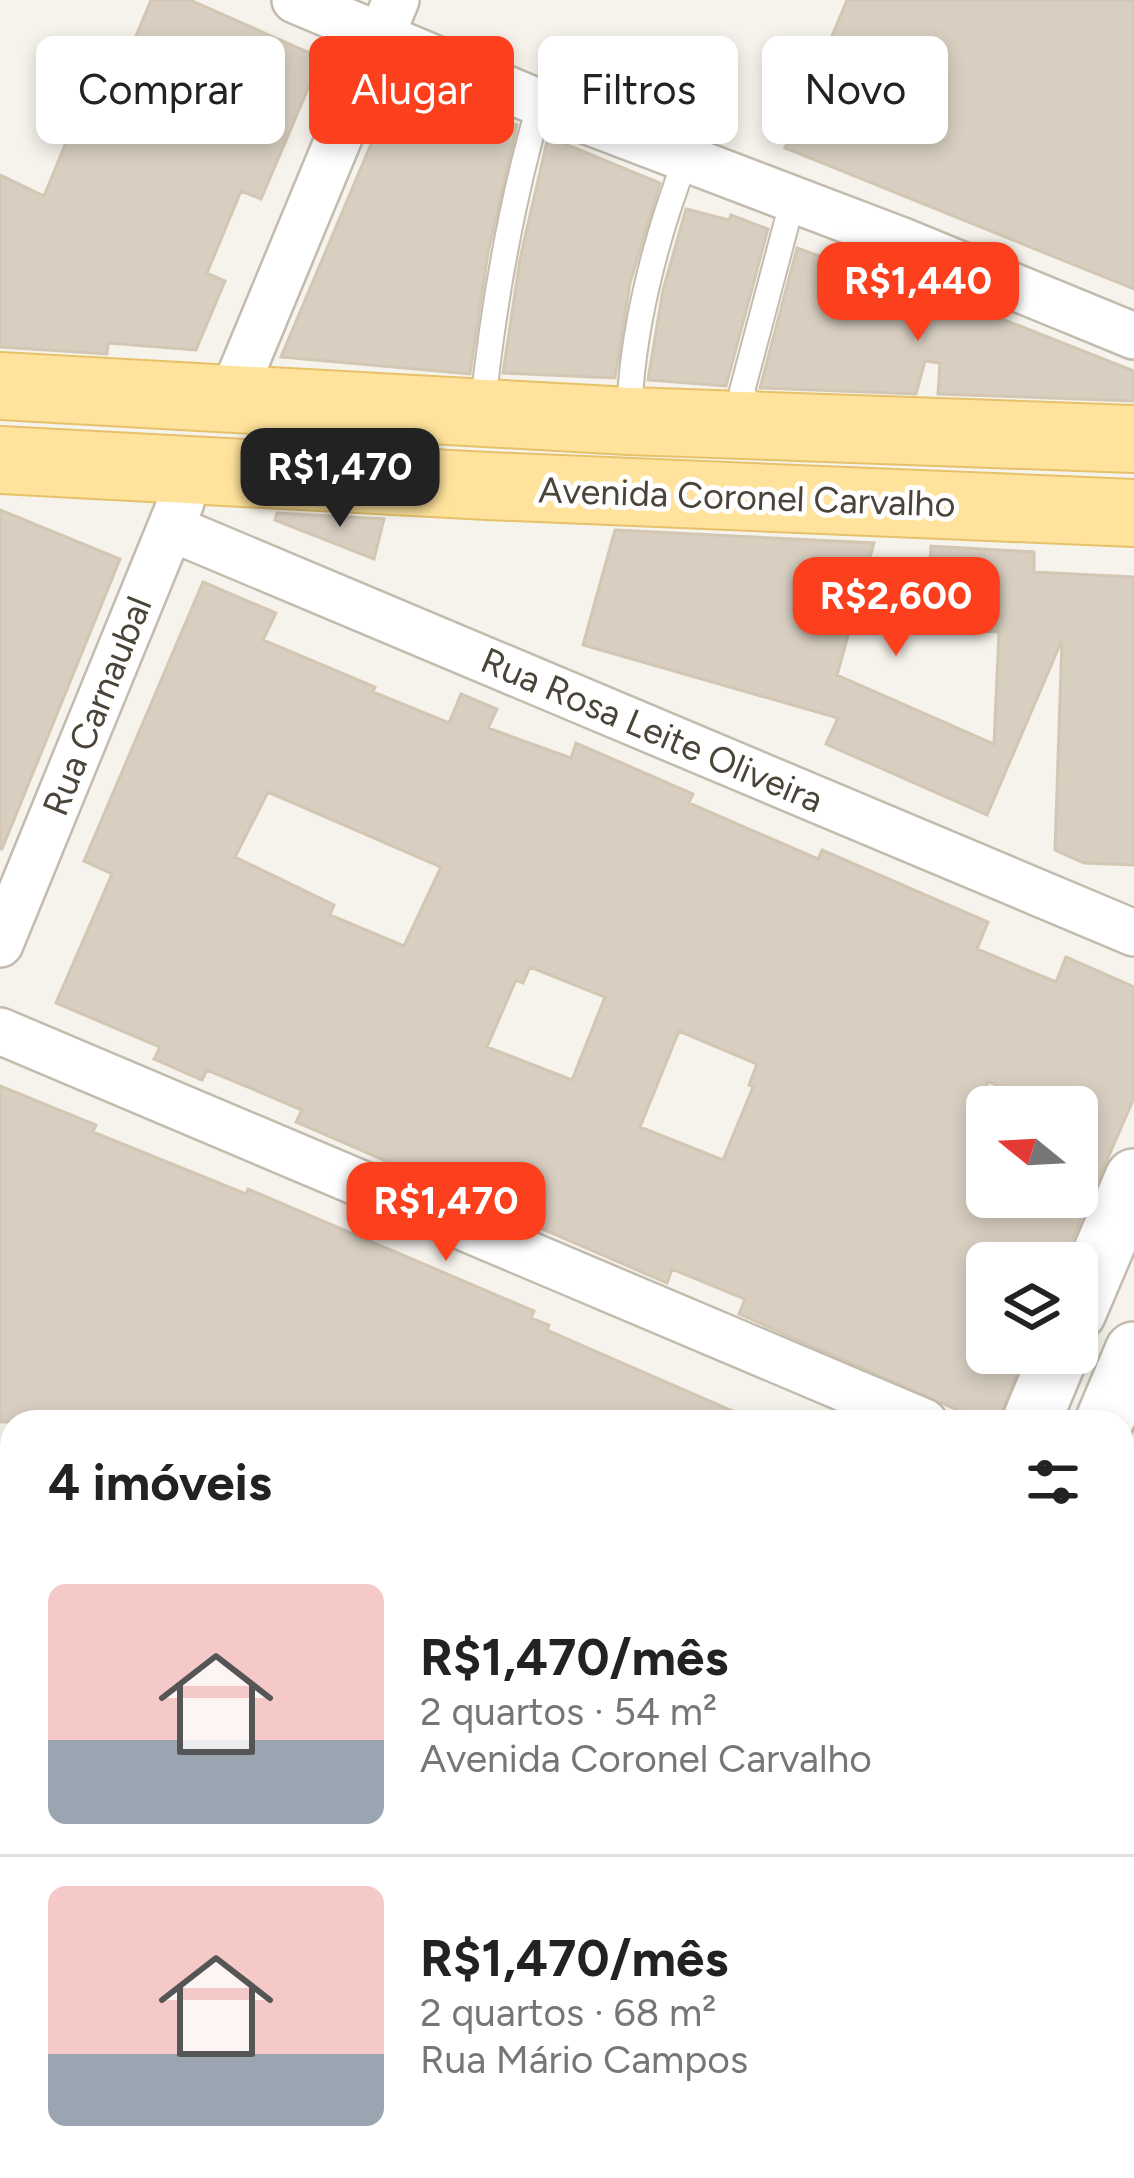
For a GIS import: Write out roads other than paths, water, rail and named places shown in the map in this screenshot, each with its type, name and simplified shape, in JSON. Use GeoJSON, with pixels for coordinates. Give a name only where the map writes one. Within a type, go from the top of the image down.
{"type":"FeatureCollection","features":[{"type":"Feature","properties":{"kind":"main road","name":"Avenida Coronel Carvalho"},"geometry":{"type":"LineString","coordinates":[[0,386],[629,421],[1134,439]]}},
{"type":"Feature","properties":{"kind":"main road","name":"Avenida Coronel Carvalho"},"geometry":{"type":"LineString","coordinates":[[0,460],[183,498],[488,486],[1134,513]]}},
{"type":"Feature","properties":{"kind":"street"},"geometry":{"type":"LineString","coordinates":[[295,0],[387,19],[538,102]]}},
{"type":"Feature","properties":{"kind":"street"},"geometry":{"type":"LineString","coordinates":[[230,400],[387,19]]}},
{"type":"Feature","properties":{"kind":"street"},"geometry":{"type":"LineString","coordinates":[[647,144],[1134,336]]}},
{"type":"Feature","properties":{"kind":"street","name":"Rua Rosa Leite Oliveira"},"geometry":{"type":"LineString","coordinates":[[183,498],[1134,933]]}},
{"type":"Feature","properties":{"kind":"street","name":"Rua Carnaubal"},"geometry":{"type":"LineString","coordinates":[[0,944],[183,498]]}},
{"type":"Feature","properties":{"kind":"street"},"geometry":{"type":"LineString","coordinates":[[0,1030],[896,1410]]}},
{"type":"Feature","properties":{"kind":"street"},"geometry":{"type":"LineString","coordinates":[[1098,1263],[1134,1178]]}},
{"type":"Feature","properties":{"kind":"street"},"geometry":{"type":"LineString","coordinates":[[1109,1410],[1134,1351]]}},
{"type":"Feature","properties":{"kind":"street"},"geometry":{"type":"LineString","coordinates":[[1035,1410],[1051,1374]]}},
{"type":"Feature","properties":{"kind":"lane"},"geometry":{"type":"LineString","coordinates":[[482,412],[504,244],[538,110]]}},
{"type":"Feature","properties":{"kind":"lane"},"geometry":{"type":"LineString","coordinates":[[629,421],[630,379],[647,297],[670,200],[686,159]]}},
{"type":"Feature","properties":{"kind":"lane"},"geometry":{"type":"LineString","coordinates":[[758,426],[742,391],[793,199]]}}]}
